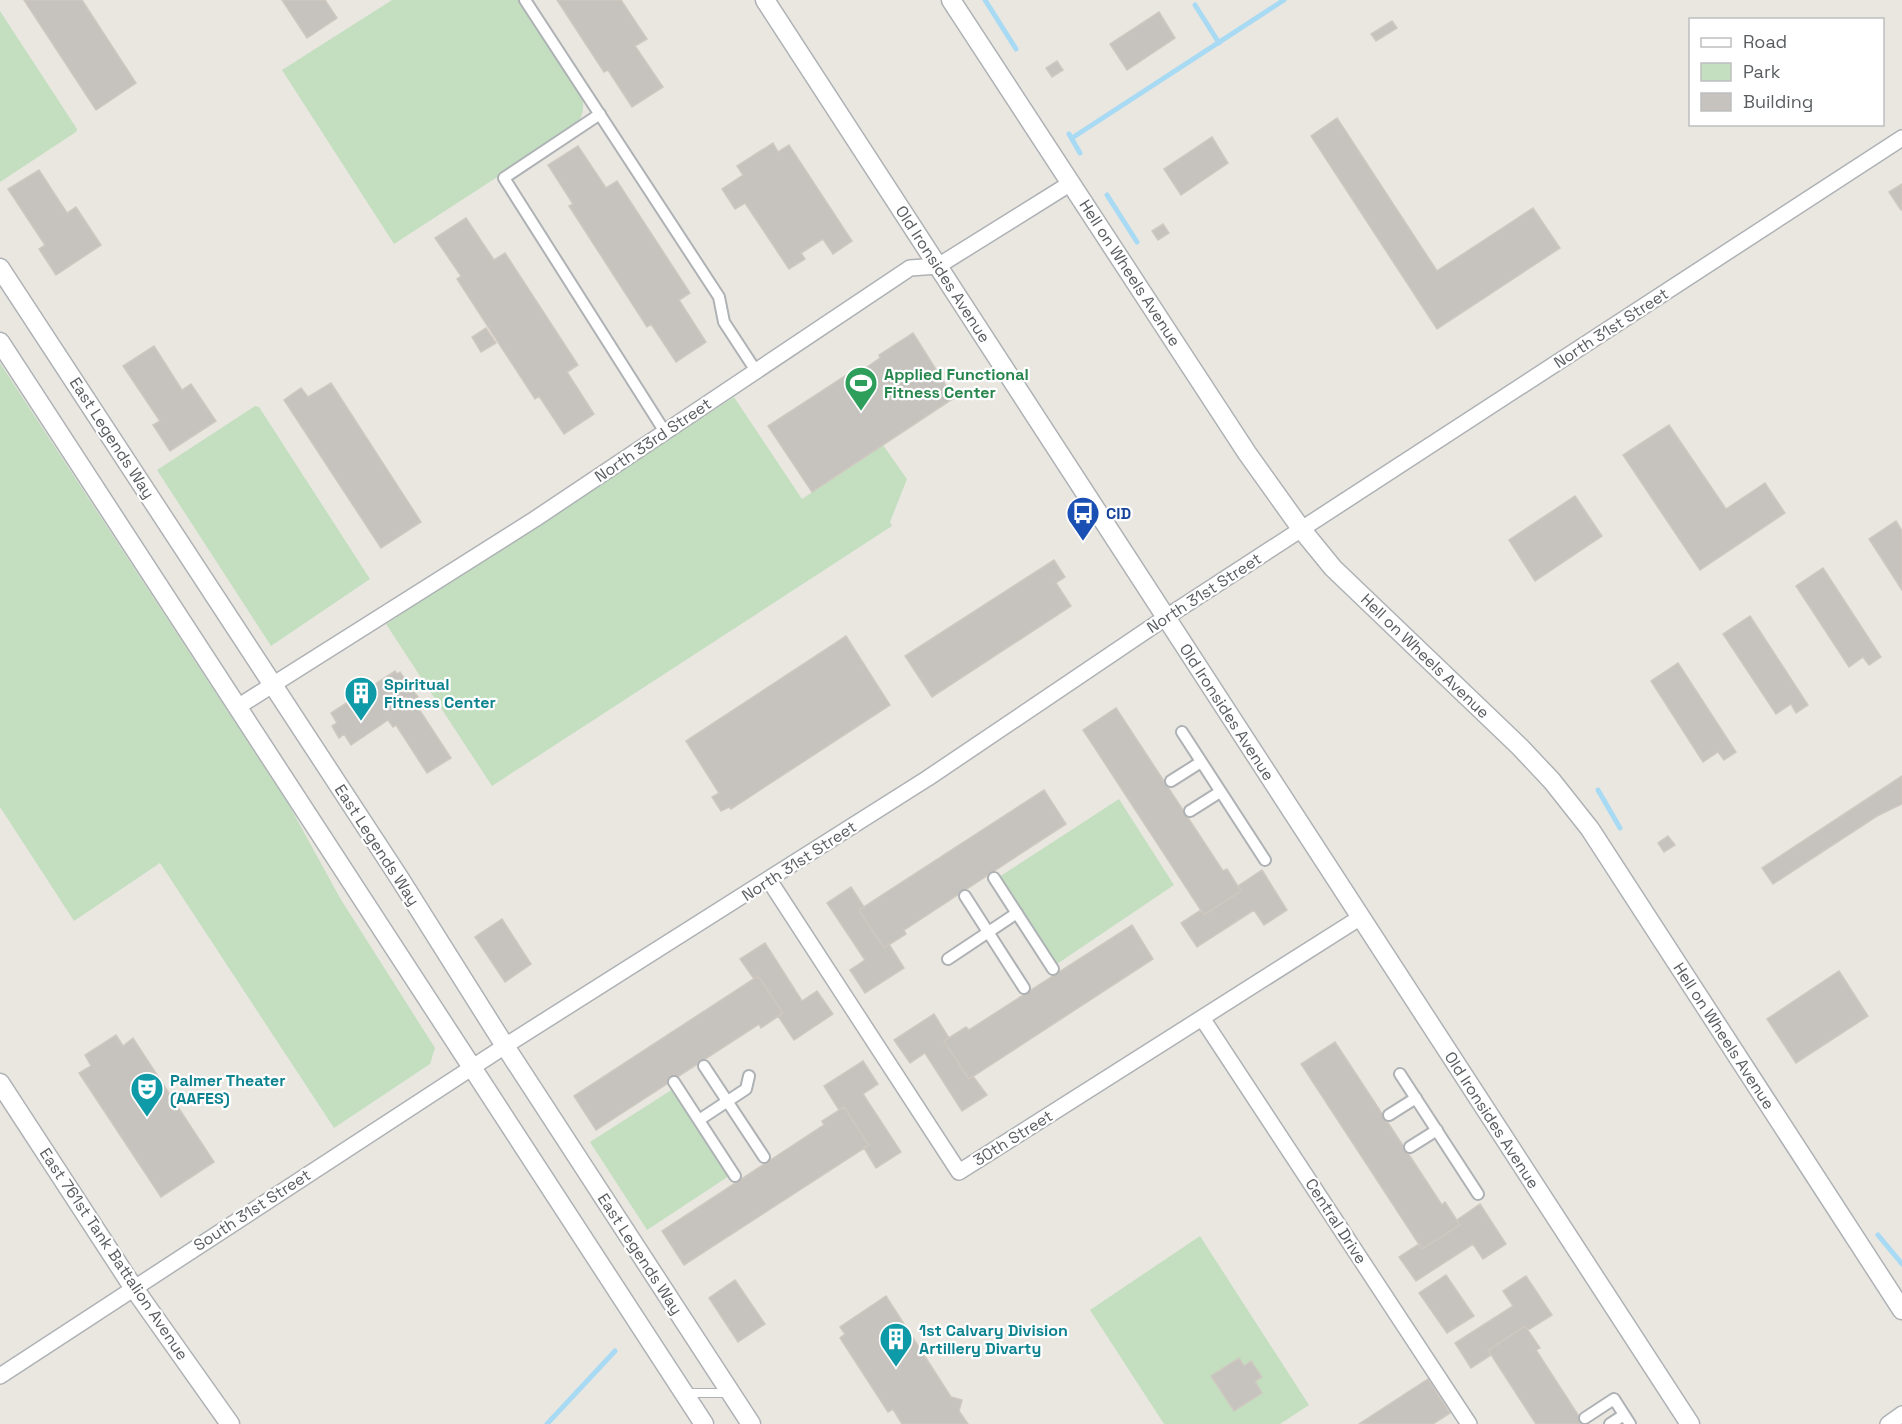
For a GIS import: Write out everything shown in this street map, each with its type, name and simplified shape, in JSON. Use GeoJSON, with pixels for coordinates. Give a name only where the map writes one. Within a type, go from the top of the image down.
{"type":"FeatureCollection","features":[{"type":"Feature","properties":{"kind":"street"},"geometry":{"type":"LineString","coordinates":[[525,0],[719,297],[724,322],[756,371]]}},
{"type":"Feature","properties":{"kind":"street","name":"Old Ironsides Avenue"},"geometry":{"type":"LineString","coordinates":[[765,0],[1690,1424]]}},
{"type":"Feature","properties":{"kind":"street","name":"Hell on Wheels Avenue"},"geometry":{"type":"LineString","coordinates":[[951,0],[1247,453],[1302,530],[1333,568],[1520,747],[1571,804],[1612,862],[1902,1310]]}},
{"type":"Feature","properties":{"kind":"street"},"geometry":{"type":"LineString","coordinates":[[600,114],[504,178],[665,432]]}},
{"type":"Feature","properties":{"kind":"street","name":"North 31st Street"},"geometry":{"type":"LineString","coordinates":[[505,1046],[928,778],[1165,618],[1902,138]]}},
{"type":"Feature","properties":{"kind":"street","name":"North 33rd Street"},"geometry":{"type":"LineString","coordinates":[[239,706],[535,519],[910,268],[938,266],[1071,183]]}},
{"type":"Feature","properties":{"kind":"street","name":"East Legends Way"},"geometry":{"type":"LineString","coordinates":[[0,268],[273,684],[751,1424]]}},
{"type":"Feature","properties":{"kind":"street"},"geometry":{"type":"LineString","coordinates":[[0,342],[239,706],[704,1424]]}},
{"type":"Feature","properties":{"kind":"street"},"geometry":{"type":"LineString","coordinates":[[1182,732],[1264,860]]}},
{"type":"Feature","properties":{"kind":"street"},"geometry":{"type":"LineString","coordinates":[[1171,781],[1201,762]]}},
{"type":"Feature","properties":{"kind":"street"},"geometry":{"type":"LineString","coordinates":[[1190,811],[1220,792]]}},
{"type":"Feature","properties":{"kind":"street"},"geometry":{"type":"LineString","coordinates":[[994,878],[1053,969]]}},
{"type":"Feature","properties":{"kind":"street","name":"30th Street"},"geometry":{"type":"LineString","coordinates":[[769,879],[959,1172],[1361,917]]}},
{"type":"Feature","properties":{"kind":"street"},"geometry":{"type":"LineString","coordinates":[[964,896],[1024,988]]}},
{"type":"Feature","properties":{"kind":"street"},"geometry":{"type":"LineString","coordinates":[[948,959],[1017,913]]}},
{"type":"Feature","properties":{"kind":"street","name":"Central Drive"},"geometry":{"type":"LineString","coordinates":[[1202,1018],[1469,1424]]}},
{"type":"Feature","properties":{"kind":"street","name":"South 31st Street"},"geometry":{"type":"LineString","coordinates":[[0,1376],[505,1046]]}},
{"type":"Feature","properties":{"kind":"street"},"geometry":{"type":"LineString","coordinates":[[704,1065],[764,1157]]}},
{"type":"Feature","properties":{"kind":"street"},"geometry":{"type":"LineString","coordinates":[[1400,1074],[1478,1194]]}},
{"type":"Feature","properties":{"kind":"street"},"geometry":{"type":"LineString","coordinates":[[699,1120],[746,1089],[749,1076]]}},
{"type":"Feature","properties":{"kind":"street"},"geometry":{"type":"LineString","coordinates":[[674,1082],[735,1176]]}},
{"type":"Feature","properties":{"kind":"street","name":"East 761st Tank Battalion Avenue"},"geometry":{"type":"LineString","coordinates":[[0,1083],[133,1287],[230,1424]]}},
{"type":"Feature","properties":{"kind":"street"},"geometry":{"type":"LineString","coordinates":[[1389,1115],[1416,1098]]}},
{"type":"Feature","properties":{"kind":"street"},"geometry":{"type":"LineString","coordinates":[[1410,1147],[1437,1130]]}},
{"type":"Feature","properties":{"kind":"street"},"geometry":{"type":"LineString","coordinates":[[1585,1418],[1614,1399],[1627,1419],[1610,1424]]}},
{"type":"Feature","properties":{"kind":"street"},"geometry":{"type":"LineString","coordinates":[[1888,1424],[1902,1414]]}},
{"type":"Feature","properties":{"kind":"lane"},"geometry":{"type":"LineString","coordinates":[[684,1393],[730,1393]]}},
{"type":"Feature","properties":{"kind":"green space"},"geometry":{"type":"Polygon","coordinates":[[[392,0],[521,0],[582,94],[583,105],[578,122],[570,130],[394,244],[282,70],[392,0]]]}},
{"type":"Feature","properties":{"kind":"green space"},"geometry":{"type":"Polygon","coordinates":[[[0,11],[77,129],[76,132],[0,182],[0,11]]]}},
{"type":"Feature","properties":{"kind":"green space"},"geometry":{"type":"Polygon","coordinates":[[[0,363],[289,805],[340,898],[435,1048],[430,1064],[334,1128],[160,863],[74,921],[0,807],[0,363]]]}},
{"type":"Feature","properties":{"kind":"green space"},"geometry":{"type":"Polygon","coordinates":[[[734,397],[802,499],[883,445],[907,479],[890,522],[892,526],[492,786],[386,624],[734,397]]]}},
{"type":"Feature","properties":{"kind":"green space"},"geometry":{"type":"Polygon","coordinates":[[[255,406],[259,407],[370,579],[271,646],[157,470],[255,406]]]}},
{"type":"Feature","properties":{"kind":"green space"},"geometry":{"type":"Polygon","coordinates":[[[1119,799],[1174,885],[1057,964],[999,877],[1119,799]]]}},
{"type":"Feature","properties":{"kind":"green space"},"geometry":{"type":"Polygon","coordinates":[[[673,1089],[729,1176],[647,1230],[590,1142],[673,1089]]]}},
{"type":"Feature","properties":{"kind":"green space"},"geometry":{"type":"Polygon","coordinates":[[[1200,1236],[1309,1405],[1280,1424],[1164,1424],[1090,1310],[1200,1236]]]}},
{"type":"Feature","properties":{"kind":"building"},"geometry":{"type":"Polygon","coordinates":[[[24,0],[82,0],[136,83],[96,110],[24,0]]]}},
{"type":"Feature","properties":{"kind":"building"},"geometry":{"type":"Polygon","coordinates":[[[282,0],[325,0],[337,18],[307,38],[282,0]]]}},
{"type":"Feature","properties":{"kind":"building"},"geometry":{"type":"Polygon","coordinates":[[[557,0],[621,0],[647,39],[635,46],[663,87],[632,107],[608,70],[604,72],[557,0]]]}},
{"type":"Feature","properties":{"kind":"building"},"geometry":{"type":"Polygon","coordinates":[[[1159,12],[1175,38],[1127,70],[1110,44],[1159,12]]]}},
{"type":"Feature","properties":{"kind":"building"},"geometry":{"type":"Polygon","coordinates":[[[1392,21],[1397,28],[1376,41],[1371,34],[1392,21]]]}},
{"type":"Feature","properties":{"kind":"building"},"geometry":{"type":"Polygon","coordinates":[[[1057,61],[1063,70],[1052,77],[1046,68],[1057,61]]]}},
{"type":"Feature","properties":{"kind":"building"},"geometry":{"type":"Polygon","coordinates":[[[1337,118],[1437,271],[1533,208],[1560,248],[1437,329],[1311,136],[1337,118]]]}},
{"type":"Feature","properties":{"kind":"building"},"geometry":{"type":"Polygon","coordinates":[[[1212,137],[1228,163],[1181,195],[1164,169],[1212,137]]]}},
{"type":"Feature","properties":{"kind":"building"},"geometry":{"type":"Polygon","coordinates":[[[773,143],[778,152],[789,145],[852,241],[833,254],[823,239],[801,253],[805,259],[789,269],[745,203],[735,209],[722,189],[743,175],[737,166],[773,143]]]}},
{"type":"Feature","properties":{"kind":"building"},"geometry":{"type":"Polygon","coordinates":[[[578,146],[606,188],[617,181],[690,293],[679,300],[706,342],[676,362],[651,324],[647,327],[569,206],[573,204],[548,165],[578,146]]]}},
{"type":"Feature","properties":{"kind":"building"},"geometry":{"type":"Polygon","coordinates":[[[39,170],[67,213],[76,207],[101,245],[56,275],[39,249],[45,245],[8,189],[39,170]]]}},
{"type":"Feature","properties":{"kind":"building"},"geometry":{"type":"Polygon","coordinates":[[[1902,184],[1902,210],[1901,210],[1889,192],[1902,184]]]}},
{"type":"Feature","properties":{"kind":"building"},"geometry":{"type":"Polygon","coordinates":[[[466,218],[494,260],[505,253],[578,365],[567,372],[594,414],[564,434],[539,396],[535,399],[457,279],[461,276],[435,238],[466,218]]]}},
{"type":"Feature","properties":{"kind":"building"},"geometry":{"type":"Polygon","coordinates":[[[1163,224],[1169,233],[1158,240],[1152,231],[1163,224]]]}},
{"type":"Feature","properties":{"kind":"building"},"geometry":{"type":"Polygon","coordinates":[[[486,328],[496,343],[481,352],[472,337],[486,328]]]}},
{"type":"Feature","properties":{"kind":"building","name":"Applied Functional Fitness Center"},"geometry":{"type":"Polygon","coordinates":[[[913,333],[954,398],[812,492],[768,426],[848,374],[851,378],[880,358],[879,355],[913,333]]]}},
{"type":"Feature","properties":{"kind":"building"},"geometry":{"type":"Polygon","coordinates":[[[154,346],[182,390],[191,384],[216,421],[170,451],[153,425],[160,421],[123,366],[154,346]]]}},
{"type":"Feature","properties":{"kind":"building"},"geometry":{"type":"Polygon","coordinates":[[[331,383],[421,522],[381,548],[284,400],[301,388],[308,397],[331,383]]]}},
{"type":"Feature","properties":{"kind":"building"},"geometry":{"type":"Polygon","coordinates":[[[1669,425],[1726,509],[1765,483],[1785,513],[1700,570],[1623,455],[1669,425]]]}},
{"type":"Feature","properties":{"kind":"building"},"geometry":{"type":"Polygon","coordinates":[[[1575,496],[1602,536],[1535,581],[1509,540],[1575,496]]]}},
{"type":"Feature","properties":{"kind":"building"},"geometry":{"type":"Polygon","coordinates":[[[1896,521],[1902,531],[1902,590],[1869,539],[1896,521]]]}},
{"type":"Feature","properties":{"kind":"building"},"geometry":{"type":"Polygon","coordinates":[[[1054,560],[1065,577],[1056,583],[1071,606],[932,697],[905,656],[1054,560]]]}},
{"type":"Feature","properties":{"kind":"building"},"geometry":{"type":"Polygon","coordinates":[[[1823,568],[1881,657],[1869,665],[1863,657],[1849,667],[1796,586],[1823,568]]]}},
{"type":"Feature","properties":{"kind":"building"},"geometry":{"type":"Polygon","coordinates":[[[1750,616],[1808,705],[1796,713],[1791,704],[1776,714],[1723,634],[1750,616]]]}},
{"type":"Feature","properties":{"kind":"building"},"geometry":{"type":"Polygon","coordinates":[[[846,636],[890,705],[731,809],[729,807],[721,811],[712,797],[719,793],[686,741],[846,636]]]}},
{"type":"Feature","properties":{"kind":"building"},"geometry":{"type":"Polygon","coordinates":[[[1678,663],[1736,752],[1724,760],[1718,752],[1703,762],[1651,681],[1678,663]]]}},
{"type":"Feature","properties":{"kind":"building","name":"Spiritual Fitness Center"},"geometry":{"type":"Polygon","coordinates":[[[395,671],[397,674],[400,672],[418,697],[413,700],[451,758],[427,773],[396,725],[393,727],[388,720],[351,745],[344,734],[339,738],[332,726],[337,723],[331,713],[395,671]]]}},
{"type":"Feature","properties":{"kind":"building"},"geometry":{"type":"Polygon","coordinates":[[[1116,708],[1223,871],[1227,869],[1241,891],[1204,915],[1083,730],[1116,708]]]}},
{"type":"Feature","properties":{"kind":"building"},"geometry":{"type":"Polygon","coordinates":[[[1902,776],[1902,804],[1877,816],[1773,884],[1762,868],[1902,776]]]}},
{"type":"Feature","properties":{"kind":"building"},"geometry":{"type":"Polygon","coordinates":[[[1044,790],[1066,824],[904,930],[906,934],[884,948],[859,910],[1044,790]]]}},
{"type":"Feature","properties":{"kind":"building"},"geometry":{"type":"Polygon","coordinates":[[[1668,836],[1675,845],[1664,852],[1658,843],[1668,836]]]}},
{"type":"Feature","properties":{"kind":"building"},"geometry":{"type":"Polygon","coordinates":[[[1262,870],[1287,910],[1264,925],[1254,910],[1197,947],[1181,923],[1201,910],[1204,915],[1241,891],[1238,886],[1262,870]]]}},
{"type":"Feature","properties":{"kind":"building"},"geometry":{"type":"Polygon","coordinates":[[[851,887],[864,907],[859,910],[884,948],[889,944],[904,968],[865,993],[850,970],[865,960],[827,903],[851,887]]]}},
{"type":"Feature","properties":{"kind":"building"},"geometry":{"type":"Polygon","coordinates":[[[502,919],[531,964],[505,982],[475,937],[502,919]]]}},
{"type":"Feature","properties":{"kind":"building"},"geometry":{"type":"Polygon","coordinates":[[[1132,925],[1153,959],[969,1079],[944,1041],[966,1027],[969,1030],[1132,925]]]}},
{"type":"Feature","properties":{"kind":"building"},"geometry":{"type":"Polygon","coordinates":[[[765,943],[802,1001],[817,991],[833,1014],[794,1040],[778,1016],[783,1013],[758,976],[754,979],[740,959],[765,943]]]}},
{"type":"Feature","properties":{"kind":"building"},"geometry":{"type":"Polygon","coordinates":[[[1839,971],[1868,1016],[1796,1063],[1767,1019],[1839,971]]]}},
{"type":"Feature","properties":{"kind":"building"},"geometry":{"type":"Polygon","coordinates":[[[758,976],[783,1013],[761,1028],[759,1024],[596,1130],[574,1096],[758,976]]]}},
{"type":"Feature","properties":{"kind":"building"},"geometry":{"type":"Polygon","coordinates":[[[934,1014],[949,1038],[944,1041],[969,1079],[973,1076],[987,1095],[962,1111],[925,1053],[910,1063],[894,1040],[934,1014]]]}},
{"type":"Feature","properties":{"kind":"building","name":"Palmer Theater (AAFES)"},"geometry":{"type":"Polygon","coordinates":[[[116,1035],[123,1046],[133,1038],[214,1162],[161,1197],[79,1073],[91,1066],[85,1055],[116,1035]]]}},
{"type":"Feature","properties":{"kind":"building"},"geometry":{"type":"Polygon","coordinates":[[[1335,1042],[1442,1205],[1445,1202],[1460,1225],[1422,1249],[1301,1064],[1335,1042]]]}},
{"type":"Feature","properties":{"kind":"building"},"geometry":{"type":"Polygon","coordinates":[[[863,1061],[878,1084],[863,1094],[901,1152],[876,1168],[864,1148],[869,1145],[844,1107],[839,1110],[824,1086],[863,1061]]]}},
{"type":"Feature","properties":{"kind":"building"},"geometry":{"type":"Polygon","coordinates":[[[844,1107],[869,1145],[684,1265],[662,1231],[824,1125],[822,1121],[844,1107]]]}},
{"type":"Feature","properties":{"kind":"building"},"geometry":{"type":"Polygon","coordinates":[[[1480,1204],[1506,1244],[1483,1259],[1473,1244],[1416,1281],[1399,1257],[1419,1244],[1422,1249],[1460,1225],[1457,1220],[1480,1204]]]}},
{"type":"Feature","properties":{"kind":"building"},"geometry":{"type":"Polygon","coordinates":[[[1446,1275],[1474,1316],[1447,1333],[1419,1293],[1446,1275]]]}},
{"type":"Feature","properties":{"kind":"building"},"geometry":{"type":"Polygon","coordinates":[[[1526,1276],[1552,1315],[1528,1330],[1525,1326],[1488,1350],[1491,1355],[1471,1368],[1455,1343],[1513,1306],[1503,1291],[1526,1276]]]}},
{"type":"Feature","properties":{"kind":"building"},"geometry":{"type":"Polygon","coordinates":[[[735,1280],[765,1324],[738,1342],[709,1298],[735,1280]]]}},
{"type":"Feature","properties":{"kind":"building","name":"1st Calvary Division Artillery Divarty"},"geometry":{"type":"Polygon","coordinates":[[[886,1296],[951,1397],[962,1400],[959,1411],[968,1424],[902,1424],[893,1409],[888,1412],[840,1338],[845,1334],[840,1327],[886,1296]]]}},
{"type":"Feature","properties":{"kind":"building"},"geometry":{"type":"Polygon","coordinates":[[[1525,1326],[1540,1348],[1536,1350],[1584,1424],[1536,1424],[1488,1350],[1525,1326]]]}},
{"type":"Feature","properties":{"kind":"building"},"geometry":{"type":"Polygon","coordinates":[[[1239,1358],[1244,1366],[1251,1361],[1262,1377],[1255,1381],[1262,1393],[1234,1411],[1211,1376],[1239,1358]]]}},
{"type":"Feature","properties":{"kind":"building"},"geometry":{"type":"Polygon","coordinates":[[[1428,1379],[1450,1413],[1433,1424],[1359,1424],[1428,1379]]]}},
{"type":"Feature","properties":{"kind":"waterway"},"geometry":{"type":"LineString","coordinates":[[985,0],[1016,49]]}},
{"type":"Feature","properties":{"kind":"waterway"},"geometry":{"type":"LineString","coordinates":[[1072,138],[1284,0]]}},
{"type":"Feature","properties":{"kind":"waterway"},"geometry":{"type":"LineString","coordinates":[[1195,5],[1219,43]]}},
{"type":"Feature","properties":{"kind":"waterway"},"geometry":{"type":"LineString","coordinates":[[1069,134],[1080,153]]}},
{"type":"Feature","properties":{"kind":"waterway"},"geometry":{"type":"LineString","coordinates":[[1107,195],[1137,242]]}},
{"type":"Feature","properties":{"kind":"waterway"},"geometry":{"type":"LineString","coordinates":[[1598,790],[1620,828]]}},
{"type":"Feature","properties":{"kind":"waterway"},"geometry":{"type":"LineString","coordinates":[[1878,1235],[1902,1264]]}},
{"type":"Feature","properties":{"kind":"waterway"},"geometry":{"type":"LineString","coordinates":[[547,1424],[615,1351]]}},
{"type":"Feature","properties":{"kind":"place","name":"Applied Functional Fitness Center"},"geometry":{"type":"Point","coordinates":[861,412]}},
{"type":"Feature","properties":{"kind":"place","name":"CID"},"geometry":{"type":"Point","coordinates":[1083,542]}},
{"type":"Feature","properties":{"kind":"place","name":"Spiritual Fitness Center"},"geometry":{"type":"Point","coordinates":[361,722]}},
{"type":"Feature","properties":{"kind":"place","name":"Palmer Theater (AAFES)"},"geometry":{"type":"Point","coordinates":[147,1118]}},
{"type":"Feature","properties":{"kind":"place","name":"1st Calvary Division Artillery Divarty"},"geometry":{"type":"Point","coordinates":[896,1368]}}]}
